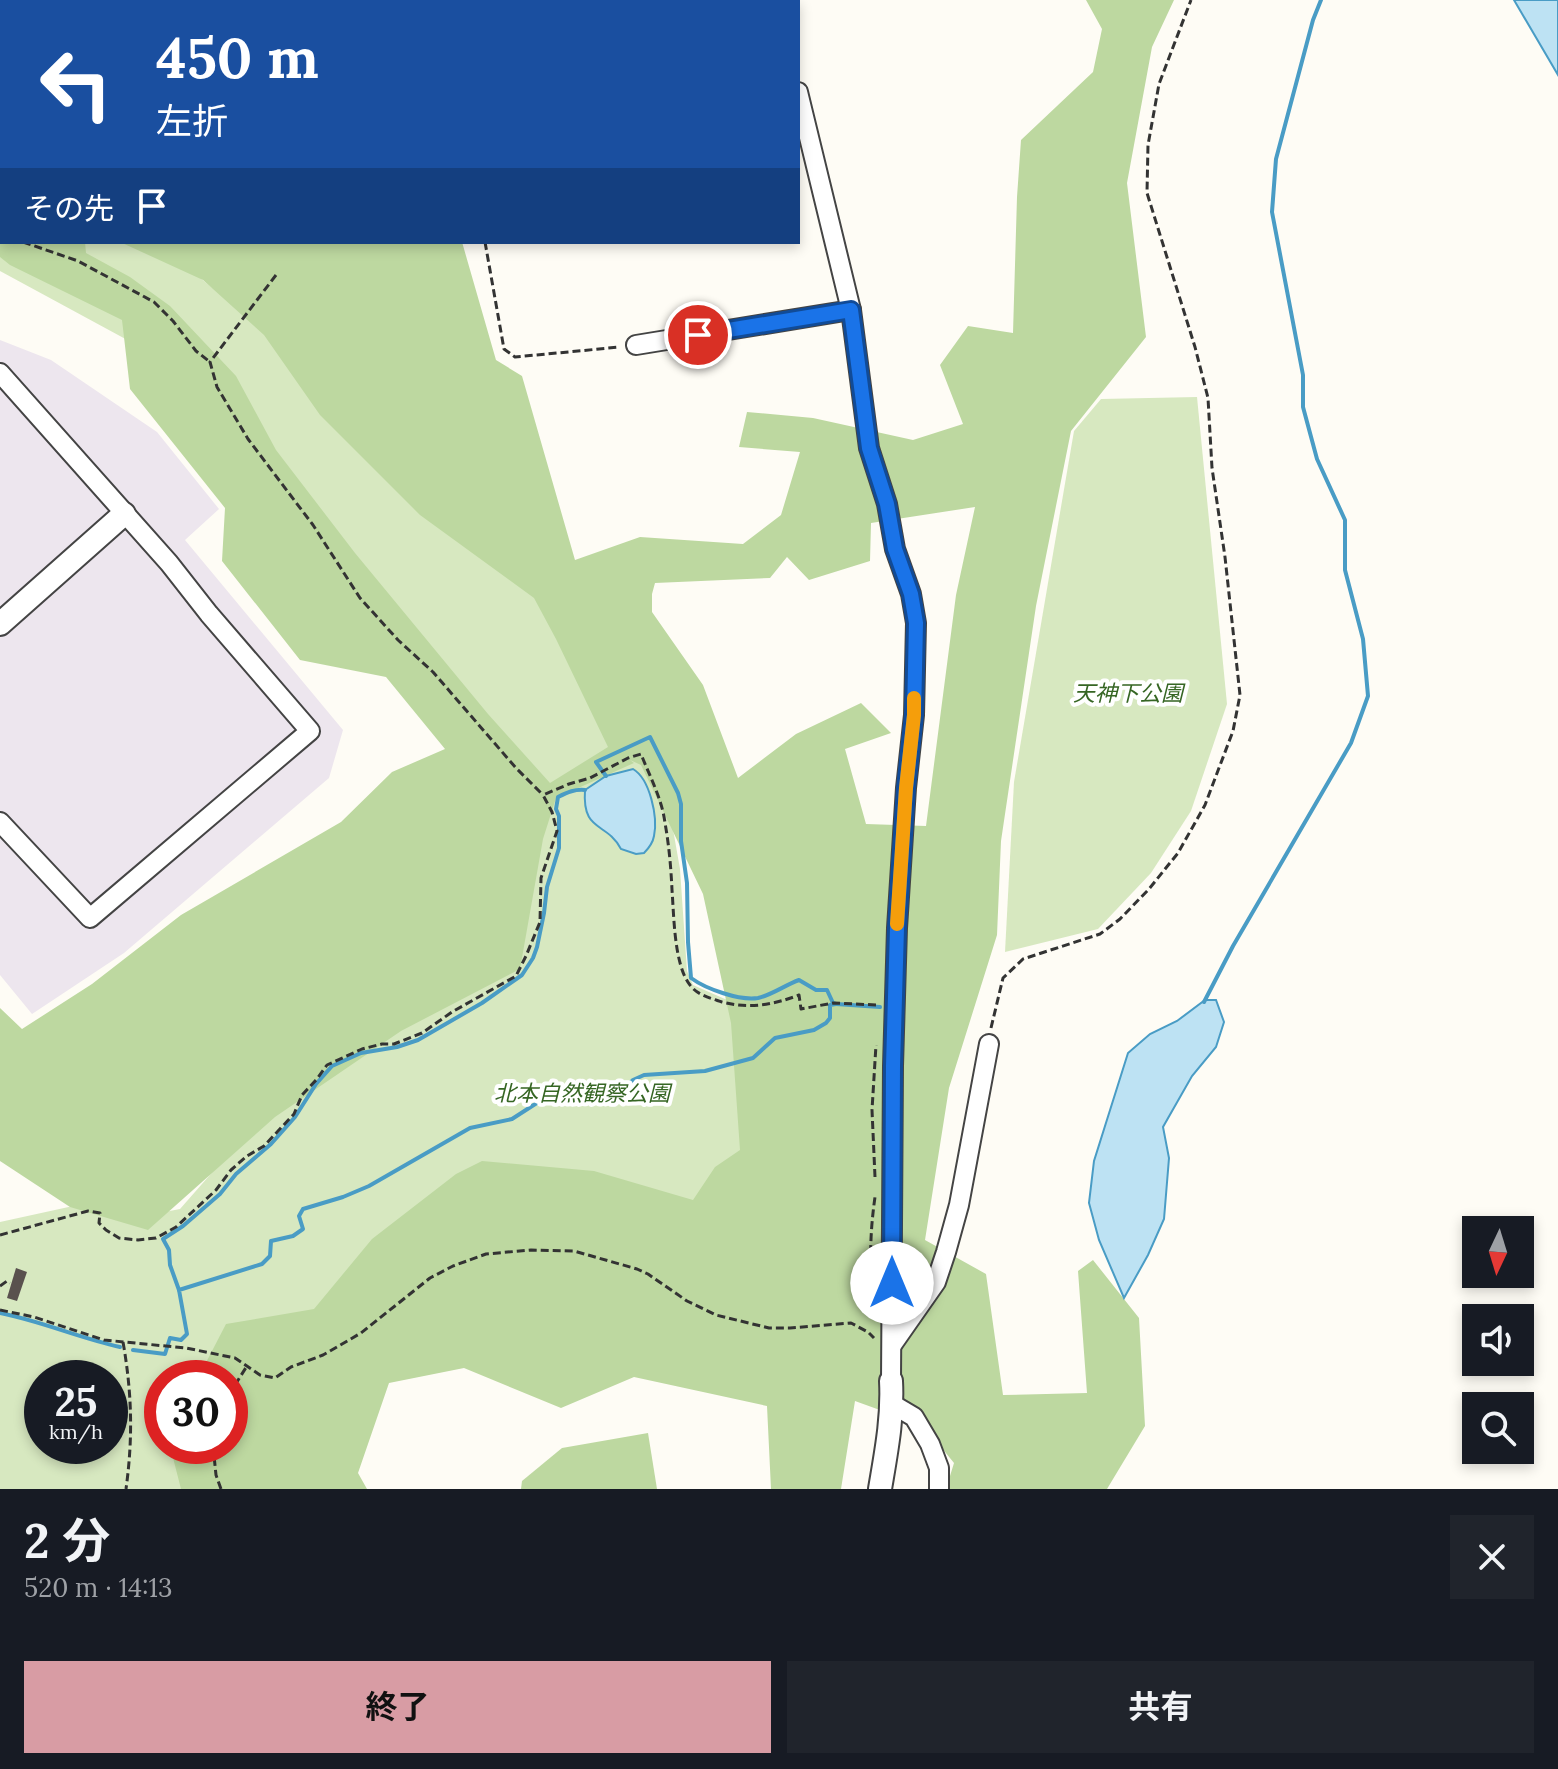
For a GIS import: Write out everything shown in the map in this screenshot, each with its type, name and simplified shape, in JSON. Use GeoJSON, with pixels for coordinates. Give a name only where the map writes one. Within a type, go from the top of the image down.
{"type":"FeatureCollection","features":[{"type":"Feature","properties":{"kind":"street"},"geometry":{"type":"LineString","coordinates":[[800,100],[851,310],[869,448],[887,504],[895,549],[911,594],[916,623],[914,715],[897,928],[884,1342],[892,1392],[880,1489]]}},
{"type":"Feature","properties":{"kind":"street"},"geometry":{"type":"LineString","coordinates":[[636,345],[851,310]]}},
{"type":"Feature","properties":{"kind":"street"},"geometry":{"type":"LineString","coordinates":[[0,373],[169,563],[310,731],[90,918],[0,822]]}},
{"type":"Feature","properties":{"kind":"street"},"geometry":{"type":"LineString","coordinates":[[0,624],[124,514]]}},
{"type":"Feature","properties":{"kind":"street"},"geometry":{"type":"LineString","coordinates":[[884,1342],[936,1282],[959,1205],[989,1044]]}},
{"type":"Feature","properties":{"kind":"street"},"geometry":{"type":"LineString","coordinates":[[892,1392],[914,1417],[930,1444],[939,1468],[939,1489]]}},
{"type":"Feature","properties":{"kind":"path"},"geometry":{"type":"LineString","coordinates":[[989,1044],[1003,978],[1023,959],[1100,934],[1120,919],[1149,889],[1178,853],[1205,805],[1233,731],[1240,695],[1212,468],[1208,398],[1147,193],[1148,145],[1159,84],[1191,0]]}},
{"type":"Feature","properties":{"kind":"path"},"geometry":{"type":"LineString","coordinates":[[0,1235],[88,1211],[100,1213],[99,1223],[119,1238],[156,1238],[176,1227],[216,1190],[231,1170],[264,1146],[294,1114],[302,1095],[327,1065],[362,1049],[394,1044],[422,1033],[452,1012],[516,976],[540,922],[541,878],[557,831],[543,795],[433,672],[388,630],[360,598],[313,525],[248,439],[217,387],[210,362],[196,351],[154,302],[78,261],[29,244]]}},
{"type":"Feature","properties":{"kind":"path"},"geometry":{"type":"LineString","coordinates":[[485,244],[504,349],[515,357],[636,345]]}},
{"type":"Feature","properties":{"kind":"path"},"geometry":{"type":"LineString","coordinates":[[210,362],[276,275]]}},
{"type":"Feature","properties":{"kind":"path"},"geometry":{"type":"LineString","coordinates":[[543,795],[590,778],[641,754],[665,820],[678,949],[683,974],[690,986],[714,999],[753,1007],[799,995],[801,1009],[833,1003],[880,1007]]}},
{"type":"Feature","properties":{"kind":"path"},"geometry":{"type":"LineString","coordinates":[[875,1177],[872,1110],[877,1033]]}},
{"type":"Feature","properties":{"kind":"path"},"geometry":{"type":"LineString","coordinates":[[875,1193],[870,1263],[875,1308]]}},
{"type":"Feature","properties":{"kind":"path"},"geometry":{"type":"LineString","coordinates":[[248,1367],[264,1376],[275,1378],[361,1333],[430,1278],[453,1266],[486,1254],[531,1250],[574,1251],[637,1269],[687,1301],[716,1315],[769,1328],[851,1323],[884,1342]]}},
{"type":"Feature","properties":{"kind":"path"},"geometry":{"type":"LineString","coordinates":[[0,1286],[7,1281],[10,1283]]}},
{"type":"Feature","properties":{"kind":"path"},"geometry":{"type":"LineString","coordinates":[[0,1310],[34,1317],[104,1340],[186,1348],[238,1360]]}},
{"type":"Feature","properties":{"kind":"path"},"geometry":{"type":"LineString","coordinates":[[123,1342],[131,1408],[126,1489]]}},
{"type":"Feature","properties":{"kind":"path"},"geometry":{"type":"LineString","coordinates":[[215,1464],[221,1489]]}},
{"type":"Feature","properties":{"kind":"shaded area"},"geometry":{"type":"Polygon","coordinates":[[[0,340],[51,360],[157,432],[219,509],[185,540],[343,730],[329,778],[124,953],[32,1014],[0,975],[0,340]]]}},
{"type":"Feature","properties":{"kind":"green space"},"geometry":{"type":"Polygon","coordinates":[[[1086,0],[1174,0],[1152,47],[1127,183],[1146,337],[1071,431],[1036,606],[1001,841],[997,935],[949,1088],[925,1240],[986,1274],[1003,1395],[1087,1393],[1078,1271],[1093,1260],[1139,1318],[1145,1426],[1107,1489],[946,1489],[954,1463],[924,1426],[855,1401],[841,1489],[771,1489],[767,1406],[634,1377],[561,1408],[464,1368],[389,1383],[358,1473],[367,1489],[181,1489],[175,1464],[248,1464],[248,1360],[207,1360],[226,1324],[314,1309],[372,1239],[456,1174],[482,1161],[594,1171],[693,1200],[715,1167],[740,1150],[731,1023],[703,894],[641,765],[630,760],[634,763],[556,798],[543,839],[520,969],[401,1031],[275,1117],[148,1230],[70,1207],[0,1161],[0,1008],[22,1029],[92,984],[181,915],[341,822],[392,772],[445,749],[386,677],[300,660],[222,561],[225,508],[130,389],[122,320],[10,265],[0,257],[0,244],[85,244],[86,253],[130,277],[170,306],[236,376],[276,450],[355,553],[488,714],[550,783],[608,747],[534,598],[420,515],[320,415],[264,335],[203,280],[124,244],[463,244],[496,360],[522,376],[575,560],[640,537],[743,544],[781,515],[800,452],[739,447],[747,412],[813,418],[913,440],[963,424],[940,365],[968,326],[1013,333],[1021,140],[1093,72],[1102,29],[1086,0]],[[975,507],[871,523],[870,561],[809,580],[787,557],[770,578],[655,583],[652,612],[703,685],[738,778],[796,734],[861,703],[891,733],[845,749],[866,824],[926,826],[956,595],[975,507]]]}},
{"type":"Feature","properties":{"kind":"green space","name":"北本自然観察公園"},"geometry":{"type":"Polygon","coordinates":[[[0,244],[158,244],[528,545],[667,795],[680,869],[687,971],[693,985],[725,999],[751,1004],[822,1317],[518,1245],[273,1489],[0,1489],[0,1222],[96,1201],[128,1219],[180,1209],[281,1094],[538,816],[131,342],[0,271],[0,244]]]}},
{"type":"Feature","properties":{"kind":"green space","name":"天神下公園"},"geometry":{"type":"Polygon","coordinates":[[[1197,397],[1227,704],[1191,811],[1151,873],[1098,929],[1005,952],[1014,782],[1074,431],[1101,399],[1197,397]]]}},
{"type":"Feature","properties":{"kind":"green space"},"geometry":{"type":"Polygon","coordinates":[[[648,1433],[657,1489],[521,1489],[522,1481],[562,1448],[648,1433]]]}},
{"type":"Feature","properties":{"kind":"water"},"geometry":{"type":"Polygon","coordinates":[[[1514,0],[1558,0],[1558,75],[1514,0]]]}},
{"type":"Feature","properties":{"kind":"water"},"geometry":{"type":"Polygon","coordinates":[[[633,769],[648,790],[655,819],[652,843],[644,853],[636,854],[621,849],[609,834],[596,825],[587,813],[585,804],[585,790],[606,776],[633,769]]]}},
{"type":"Feature","properties":{"kind":"water"},"geometry":{"type":"Polygon","coordinates":[[[1205,1000],[1216,1000],[1224,1022],[1216,1047],[1192,1076],[1163,1127],[1169,1158],[1164,1219],[1124,1298],[1099,1240],[1089,1203],[1094,1161],[1128,1053],[1150,1034],[1177,1021],[1205,1000]]]}},
{"type":"Feature","properties":{"kind":"building"},"geometry":{"type":"Polygon","coordinates":[[[16,1268],[27,1272],[17,1301],[7,1298],[16,1268]]]}},
{"type":"Feature","properties":{"kind":"waterway"},"geometry":{"type":"LineString","coordinates":[[1204,1002],[1233,946],[1351,743],[1368,696],[1363,639],[1345,570],[1345,520],[1317,459],[1303,407],[1303,375],[1272,212],[1276,159],[1321,0]]}},
{"type":"Feature","properties":{"kind":"waterway"},"geometry":{"type":"LineString","coordinates":[[606,776],[596,762],[650,737],[678,793],[687,883],[691,978],[742,998],[768,995],[799,980],[816,990],[827,990],[833,1003],[880,1007]]}},
{"type":"Feature","properties":{"kind":"waterway"},"geometry":{"type":"LineString","coordinates":[[179,1290],[170,1265],[169,1250],[163,1239],[220,1194],[236,1174],[271,1144],[332,1066],[361,1053],[418,1040],[482,1003],[522,975],[537,947],[547,887],[559,848],[558,797],[585,790]]}},
{"type":"Feature","properties":{"kind":"waterway"},"geometry":{"type":"LineString","coordinates":[[133,1350],[165,1354],[170,1338],[181,1340],[187,1334],[179,1290],[262,1264],[270,1256],[271,1241],[293,1236],[303,1229],[299,1216],[303,1209],[369,1186],[470,1128],[512,1119],[559,1092],[611,1090],[627,1086],[644,1075],[705,1071],[753,1058],[775,1038],[814,1030],[826,1023],[830,1018],[830,1005],[836,1004]]}},
{"type":"Feature","properties":{"kind":"waterway"},"geometry":{"type":"LineString","coordinates":[[0,1313],[120,1347]]}},
{"type":"Feature","properties":{"kind":"slow traffic"},"geometry":{"type":"LineString","coordinates":[[897,924],[914,698]]}},
{"type":"Feature","properties":{"kind":"route"},"geometry":{"type":"LineString","coordinates":[[698,335],[851,310],[869,448],[887,504],[895,549],[911,594],[916,623],[914,715],[897,928],[892,1283]]}}]}
